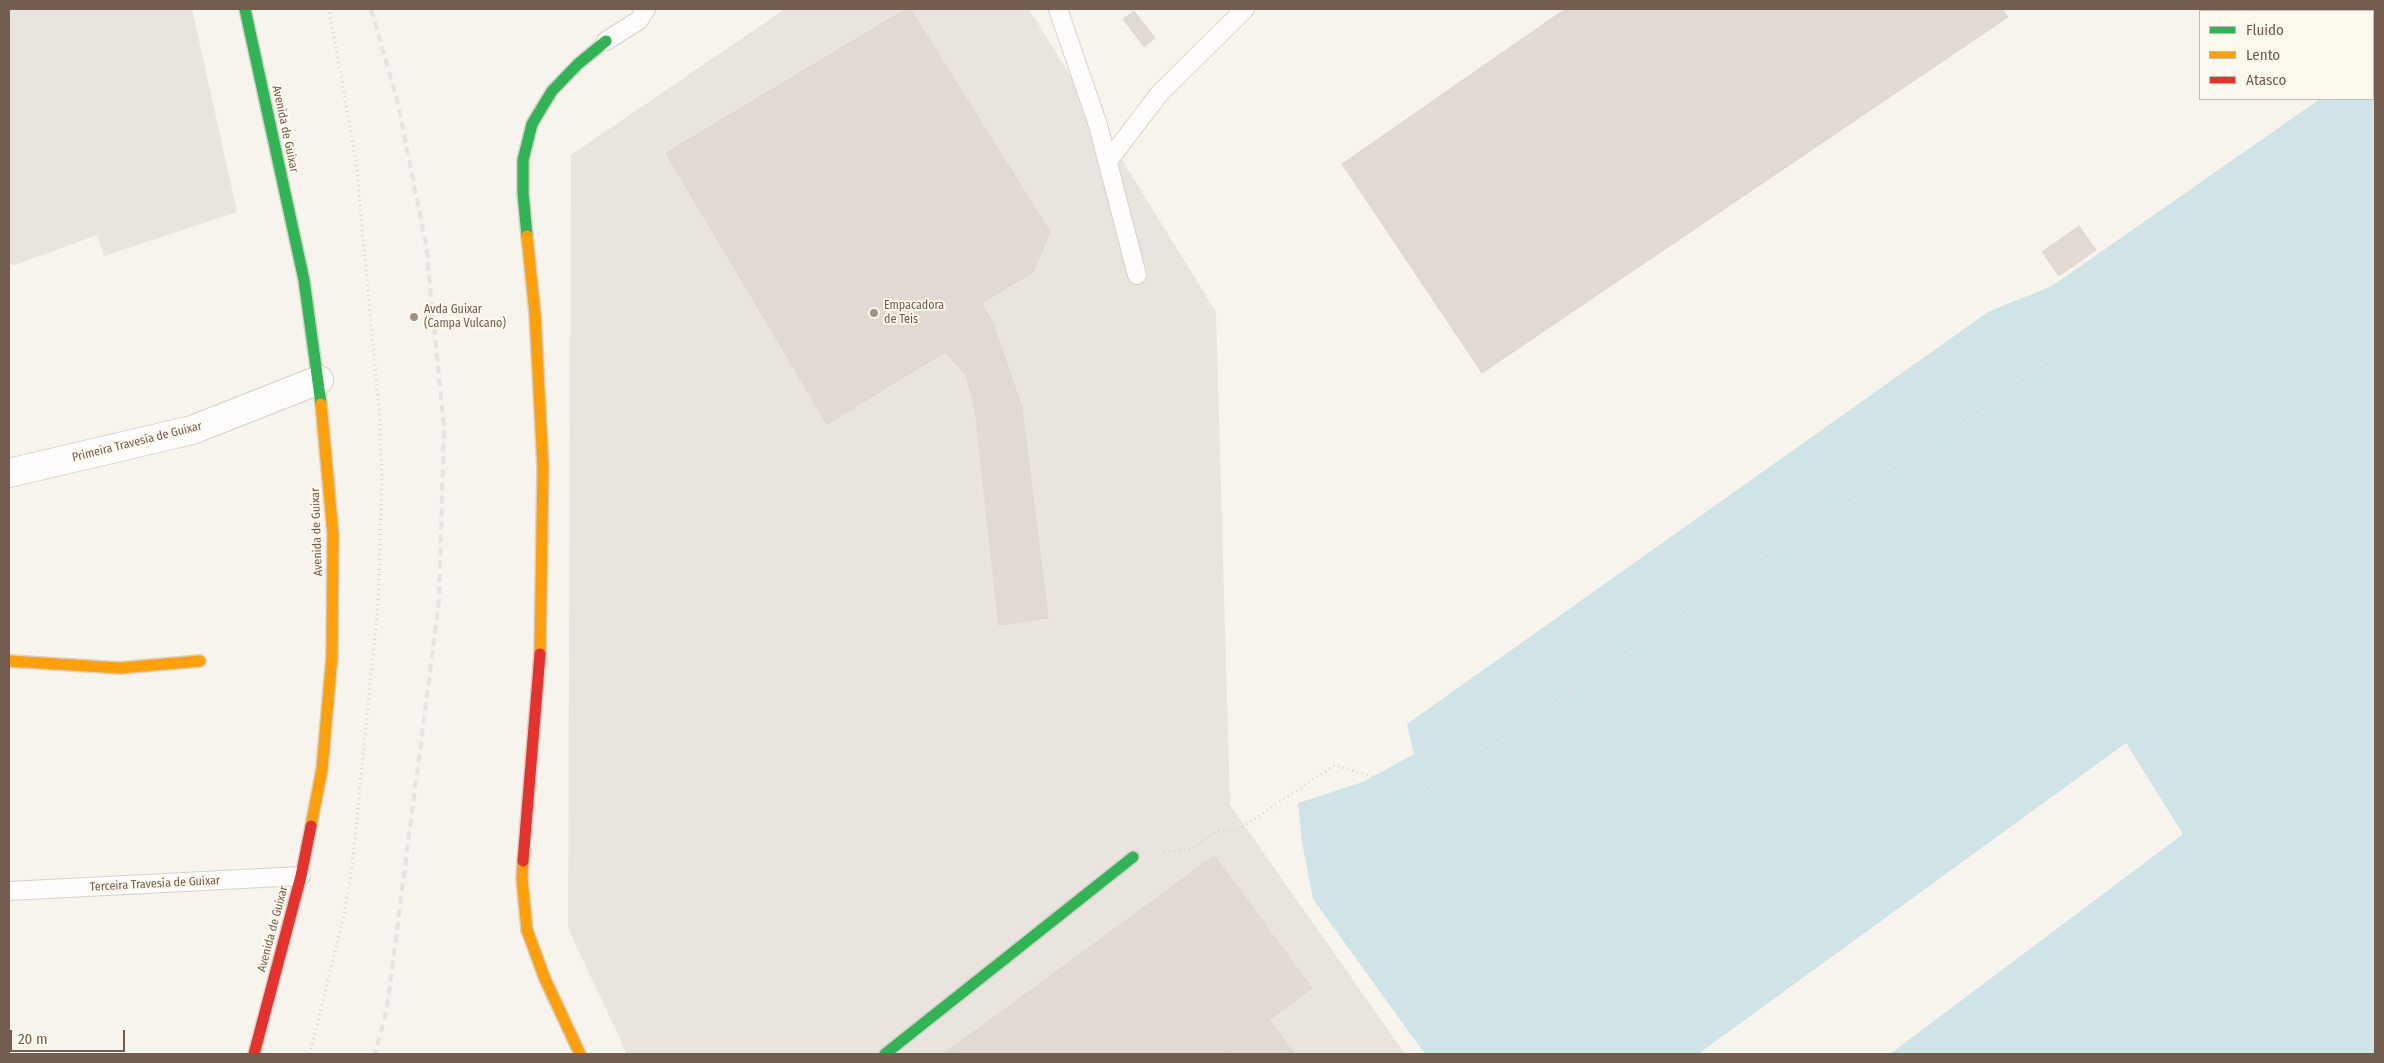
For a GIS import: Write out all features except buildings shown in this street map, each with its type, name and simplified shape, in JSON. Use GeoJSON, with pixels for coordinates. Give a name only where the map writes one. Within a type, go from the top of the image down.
{"type":"FeatureCollection","features":[{"type":"Feature","properties":{"kind":"street","name":"Avenida de Guixar"},"geometry":{"type":"LineString","coordinates":[[246,9],[304,280],[319,380],[333,534],[332,656],[322,769],[301,876],[254,1054]]}},
{"type":"Feature","properties":{"kind":"street"},"geometry":{"type":"LineString","coordinates":[[580,1054],[545,979],[527,930],[522,879],[541,643],[543,552],[543,467],[536,324],[523,192],[522,160],[532,124],[552,91],[578,64],[606,41]]}},
{"type":"Feature","properties":{"kind":"street","name":"Primeira Travesía de Guixar"},"geometry":{"type":"LineString","coordinates":[[9,473],[192,430],[319,380]]}},
{"type":"Feature","properties":{"kind":"street"},"geometry":{"type":"LineString","coordinates":[[9,661],[120,668],[200,662]]}},
{"type":"Feature","properties":{"kind":"street"},"geometry":{"type":"LineString","coordinates":[[885,1054],[1133,856]]}},
{"type":"Feature","properties":{"kind":"lane"},"geometry":{"type":"LineString","coordinates":[[606,41],[639,20],[646,9]]}},
{"type":"Feature","properties":{"kind":"lane"},"geometry":{"type":"LineString","coordinates":[[1058,9],[1098,125],[1137,275]]}},
{"type":"Feature","properties":{"kind":"lane"},"geometry":{"type":"LineString","coordinates":[[1108,161],[1160,93],[1245,9]]}},
{"type":"Feature","properties":{"kind":"lane","name":"Terceira Travesía de Guixar"},"geometry":{"type":"LineString","coordinates":[[9,891],[301,876]]}},
{"type":"Feature","properties":{"kind":"path"},"geometry":{"type":"LineString","coordinates":[[1133,856],[1191,849],[1217,831],[1236,831],[1335,765],[1422,792],[2061,354]]}},
{"type":"Feature","properties":{"kind":"shaded area"},"geometry":{"type":"Polygon","coordinates":[[[9,9],[192,9],[237,212],[104,256],[97,235],[12,266],[9,258],[9,9]]]}},
{"type":"Feature","properties":{"kind":"shaded area"},"geometry":{"type":"Polygon","coordinates":[[[785,9],[1029,9],[1216,312],[1230,805],[1405,1054],[627,1054],[568,928],[571,155],[785,9]]]}},
{"type":"Feature","properties":{"kind":"shaded area"},"geometry":{"type":"Polygon","coordinates":[[[2374,61],[2375,1054],[1890,1054],[2183,834],[2126,743],[1698,1054],[1425,1054],[1313,899],[1302,842],[1298,803],[1363,782],[1414,754],[1407,724],[1988,312],[2052,286],[2319,100],[2374,100],[2374,61]]]}},
{"type":"Feature","properties":{"kind":"railway"},"geometry":{"type":"LineString","coordinates":[[371,9],[397,99],[426,244],[444,428],[439,601],[387,1008],[375,1054]]}},
{"type":"Feature","properties":{"kind":"traffic: fast"},"geometry":{"type":"LineString","coordinates":[[245,9],[304,280],[321,404]]}},
{"type":"Feature","properties":{"kind":"traffic: fast"},"geometry":{"type":"LineString","coordinates":[[527,236],[523,193],[523,160],[532,124],[552,91],[578,64],[606,41]]}},
{"type":"Feature","properties":{"kind":"traffic: fast"},"geometry":{"type":"LineString","coordinates":[[885,1054],[1133,857]]}},
{"type":"Feature","properties":{"kind":"traffic: slow"},"geometry":{"type":"LineString","coordinates":[[527,236],[535,314],[543,467],[540,654]]}},
{"type":"Feature","properties":{"kind":"traffic: slow"},"geometry":{"type":"LineString","coordinates":[[311,826],[322,769],[332,656],[333,534],[321,404]]}},
{"type":"Feature","properties":{"kind":"traffic: slow"},"geometry":{"type":"LineString","coordinates":[[9,661],[120,668],[200,661]]}},
{"type":"Feature","properties":{"kind":"traffic: slow"},"geometry":{"type":"LineString","coordinates":[[523,861],[522,879],[527,930],[545,979],[580,1054]]}},
{"type":"Feature","properties":{"kind":"traffic: jam"},"geometry":{"type":"LineString","coordinates":[[523,861],[540,654]]}},
{"type":"Feature","properties":{"kind":"traffic: jam"},"geometry":{"type":"LineString","coordinates":[[254,1054],[301,876],[311,826]]}},
{"type":"Feature","properties":{"kind":"place","name":"Empacadora de Teis"},"geometry":{"type":"Point","coordinates":[874,313]}},
{"type":"Feature","properties":{"kind":"place","name":"Avda Guixar (Campa Vulcano)"},"geometry":{"type":"Point","coordinates":[414,317]}}]}
